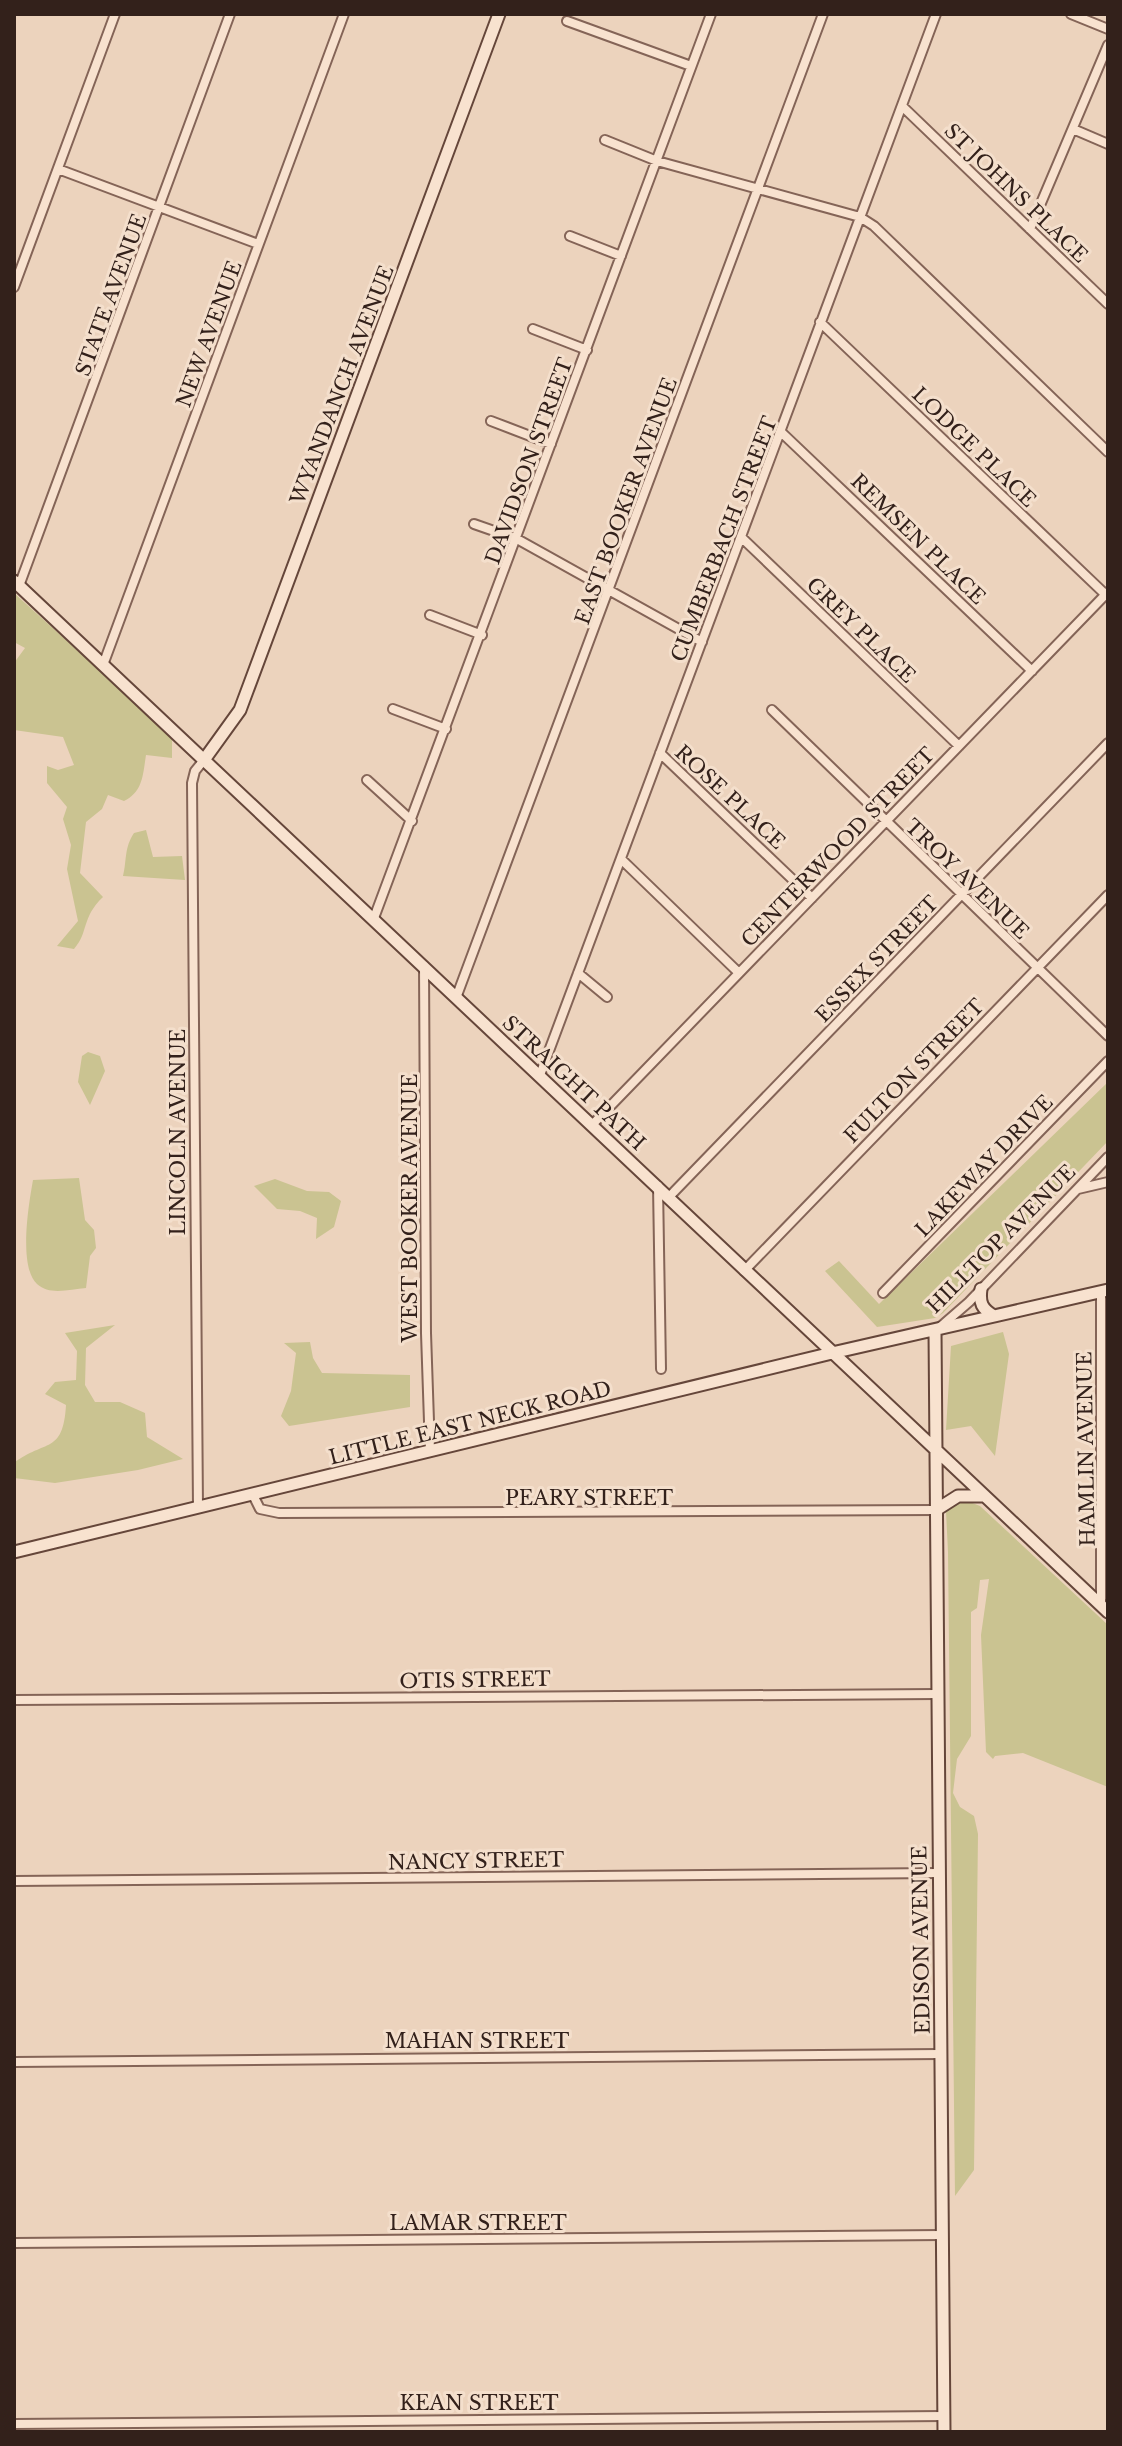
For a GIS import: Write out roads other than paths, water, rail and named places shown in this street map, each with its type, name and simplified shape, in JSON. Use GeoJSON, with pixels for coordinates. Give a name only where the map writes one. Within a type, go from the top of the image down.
{"type":"FeatureCollection","features":[{"type":"Feature","properties":{"kind":"main road","name":"WYANDANCH AVENUE"},"geometry":{"type":"LineString","coordinates":[[204,760],[240,710],[499,14]]}},
{"type":"Feature","properties":{"kind":"main road","name":"STRAIGHT PATH"},"geometry":{"type":"LineString","coordinates":[[16,584],[1105,1609]]}},
{"type":"Feature","properties":{"kind":"main road"},"geometry":{"type":"LineString","coordinates":[[981,1289],[979,1300],[984,1311],[994,1316]]}},
{"type":"Feature","properties":{"kind":"main road","name":"LITTLE EAST NECK ROAD"},"geometry":{"type":"LineString","coordinates":[[14,1552],[832,1353],[1104,1291]]}},
{"type":"Feature","properties":{"kind":"main road","name":"HILLTOP AVENUE"},"geometry":{"type":"LineString","coordinates":[[934,1448],[935,1331]]}},
{"type":"Feature","properties":{"kind":"main road","name":"EDISON AVENUE"},"geometry":{"type":"LineString","coordinates":[[934,1448],[944,2432]]}},
{"type":"Feature","properties":{"kind":"main road"},"geometry":{"type":"LineString","coordinates":[[936,1510],[958,1496],[984,1496]]}},
{"type":"Feature","properties":{"kind":"street"},"geometry":{"type":"LineString","coordinates":[[14,287],[115,14]]}},
{"type":"Feature","properties":{"kind":"street","name":"STATE AVENUE"},"geometry":{"type":"LineString","coordinates":[[16,584],[161,207],[230,14]]}},
{"type":"Feature","properties":{"kind":"street","name":"NEW AVENUE"},"geometry":{"type":"LineString","coordinates":[[103,665],[344,14]]}},
{"type":"Feature","properties":{"kind":"street","name":"DAVIDSON STREET"},"geometry":{"type":"LineString","coordinates":[[374,918],[711,14]]}},
{"type":"Feature","properties":{"kind":"street","name":"EAST BOOKER AVENUE"},"geometry":{"type":"LineString","coordinates":[[456,998],[823,14]]}},
{"type":"Feature","properties":{"kind":"street","name":"CUMBERBACH STREET"},"geometry":{"type":"LineString","coordinates":[[540,1075],[936,14]]}},
{"type":"Feature","properties":{"kind":"street"},"geometry":{"type":"LineString","coordinates":[[1071,14],[1108,29]]}},
{"type":"Feature","properties":{"kind":"street"},"geometry":{"type":"LineString","coordinates":[[567,21],[691,66]]}},
{"type":"Feature","properties":{"kind":"street"},"geometry":{"type":"LineString","coordinates":[[1030,229],[1108,45]]}},
{"type":"Feature","properties":{"kind":"street","name":"ST JOHNS PLACE"},"geometry":{"type":"LineString","coordinates":[[902,106],[1108,304]]}},
{"type":"Feature","properties":{"kind":"street"},"geometry":{"type":"LineString","coordinates":[[1073,129],[1108,144]]}},
{"type":"Feature","properties":{"kind":"street"},"geometry":{"type":"LineString","coordinates":[[605,140],[657,161],[860,217],[874,226],[1108,452]]}},
{"type":"Feature","properties":{"kind":"street"},"geometry":{"type":"LineString","coordinates":[[58,169],[258,244]]}},
{"type":"Feature","properties":{"kind":"street"},"geometry":{"type":"LineString","coordinates":[[570,236],[621,256]]}},
{"type":"Feature","properties":{"kind":"street","name":"LODGE PLACE"},"geometry":{"type":"LineString","coordinates":[[820,322],[1107,594]]}},
{"type":"Feature","properties":{"kind":"street"},"geometry":{"type":"LineString","coordinates":[[533,329],[587,350]]}},
{"type":"Feature","properties":{"kind":"street"},"geometry":{"type":"LineString","coordinates":[[491,421],[551,444]]}},
{"type":"Feature","properties":{"kind":"street","name":"REMSEN PLACE"},"geometry":{"type":"LineString","coordinates":[[781,432],[1032,671]]}},
{"type":"Feature","properties":{"kind":"street"},"geometry":{"type":"LineString","coordinates":[[474,524],[517,539],[702,642]]}},
{"type":"Feature","properties":{"kind":"street","name":"GREY PLACE"},"geometry":{"type":"LineString","coordinates":[[741,537],[959,746]]}},
{"type":"Feature","properties":{"kind":"street","name":"CENTERWOOD STREET"},"geometry":{"type":"LineString","coordinates":[[592,1125],[1107,594]]}},
{"type":"Feature","properties":{"kind":"street"},"geometry":{"type":"LineString","coordinates":[[430,615],[482,635]]}},
{"type":"Feature","properties":{"kind":"street"},"geometry":{"type":"LineString","coordinates":[[393,709],[446,729]]}},
{"type":"Feature","properties":{"kind":"street","name":"TROY AVENUE"},"geometry":{"type":"LineString","coordinates":[[772,710],[1108,1036]]}},
{"type":"Feature","properties":{"kind":"street","name":"ESSEX STREET"},"geometry":{"type":"LineString","coordinates":[[668,1198],[1108,743]]}},
{"type":"Feature","properties":{"kind":"street","name":"ROSE PLACE"},"geometry":{"type":"LineString","coordinates":[[660,753],[812,898]]}},
{"type":"Feature","properties":{"kind":"street","name":"LINCOLN AVENUE"},"geometry":{"type":"LineString","coordinates":[[198,1507],[192,783],[195,771],[204,760]]}},
{"type":"Feature","properties":{"kind":"street"},"geometry":{"type":"LineString","coordinates":[[367,780],[412,821]]}},
{"type":"Feature","properties":{"kind":"street"},"geometry":{"type":"LineString","coordinates":[[621,859],[739,973]]}},
{"type":"Feature","properties":{"kind":"street","name":"FULTON STREET"},"geometry":{"type":"LineString","coordinates":[[744,1271],[1108,895]]}},
{"type":"Feature","properties":{"kind":"street","name":"WEST BOOKER AVENUE"},"geometry":{"type":"LineString","coordinates":[[424,965],[430,1451]]}},
{"type":"Feature","properties":{"kind":"street"},"geometry":{"type":"LineString","coordinates":[[578,973],[607,997]]}},
{"type":"Feature","properties":{"kind":"street","name":"LAKEWAY DRIVE"},"geometry":{"type":"LineString","coordinates":[[883,1293],[1108,1061]]}},
{"type":"Feature","properties":{"kind":"street","name":"HILLTOP AVENUE"},"geometry":{"type":"LineString","coordinates":[[935,1331],[981,1289],[1108,1157]]}},
{"type":"Feature","properties":{"kind":"street"},"geometry":{"type":"LineString","coordinates":[[1077,1189],[1108,1182]]}},
{"type":"Feature","properties":{"kind":"street"},"geometry":{"type":"LineString","coordinates":[[658,1185],[661,1369]]}},
{"type":"Feature","properties":{"kind":"street","name":"HAMLIN AVENUE"},"geometry":{"type":"LineString","coordinates":[[1104,1291],[1105,1609]]}},
{"type":"Feature","properties":{"kind":"street","name":"PEARY STREET"},"geometry":{"type":"LineString","coordinates":[[253,1495],[260,1509],[279,1513],[936,1510]]}},
{"type":"Feature","properties":{"kind":"street","name":"OTIS STREET"},"geometry":{"type":"LineString","coordinates":[[14,1700],[937,1694]]}},
{"type":"Feature","properties":{"kind":"street","name":"NANCY STREET"},"geometry":{"type":"LineString","coordinates":[[14,1881],[939,1873]]}},
{"type":"Feature","properties":{"kind":"street","name":"MAHAN STREET"},"geometry":{"type":"LineString","coordinates":[[14,2062],[940,2054]]}},
{"type":"Feature","properties":{"kind":"street","name":"LAMAR STREET"},"geometry":{"type":"LineString","coordinates":[[14,2243],[942,2235]]}},
{"type":"Feature","properties":{"kind":"street","name":"KEAN STREET"},"geometry":{"type":"LineString","coordinates":[[14,2424],[944,2416]]}}]}
